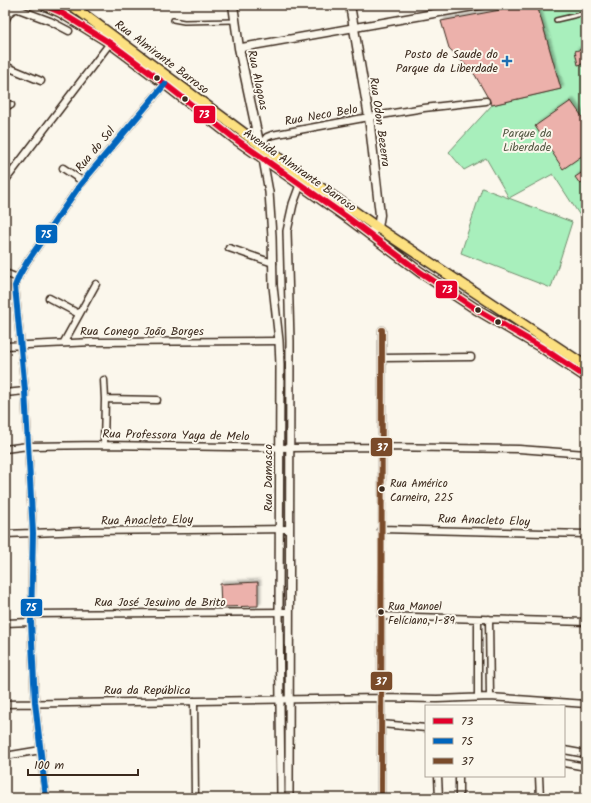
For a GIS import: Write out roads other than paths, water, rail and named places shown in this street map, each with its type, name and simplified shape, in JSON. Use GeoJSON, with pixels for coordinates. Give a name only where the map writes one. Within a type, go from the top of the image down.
{"type":"FeatureCollection","features":[{"type":"Feature","properties":{"kind":"main road","name":"Avenida Almirante Barroso"},"geometry":{"type":"LineString","coordinates":[[44,5],[66,16],[110,43],[234,138],[420,272],[476,309],[541,347],[586,377]]}},
{"type":"Feature","properties":{"kind":"main road","name":"Rua Alagoas"},"geometry":{"type":"LineString","coordinates":[[233,5],[239,48],[263,159]]}},
{"type":"Feature","properties":{"kind":"main road","name":"Rua Odon Bezerra"},"geometry":{"type":"LineString","coordinates":[[350,5],[369,117],[380,215],[378,228]]}},
{"type":"Feature","properties":{"kind":"main road","name":"Rua Almirante Barroso"},"geometry":{"type":"LineString","coordinates":[[72,6],[260,145],[378,228]]}},
{"type":"Feature","properties":{"kind":"main road"},"geometry":{"type":"LineString","coordinates":[[364,231],[378,228],[586,366]]}},
{"type":"Feature","properties":{"kind":"street"},"geometry":{"type":"LineString","coordinates":[[239,48],[482,5]]}},
{"type":"Feature","properties":{"kind":"street"},"geometry":{"type":"LineString","coordinates":[[5,21],[14,8],[50,21],[69,31]]}},
{"type":"Feature","properties":{"kind":"street"},"geometry":{"type":"LineString","coordinates":[[5,181],[110,43]]}},
{"type":"Feature","properties":{"kind":"street"},"geometry":{"type":"LineString","coordinates":[[5,66],[41,81]]}},
{"type":"Feature","properties":{"kind":"street","name":"Rua do Sol"},"geometry":{"type":"LineString","coordinates":[[46,798],[35,702],[31,622],[33,533],[25,391],[16,291],[18,278],[27,262],[82,182],[165,84]]}},
{"type":"Feature","properties":{"kind":"street","name":"Rua Neco Belo"},"geometry":{"type":"LineString","coordinates":[[260,145],[267,137],[272,135],[424,108],[486,101]]}},
{"type":"Feature","properties":{"kind":"street","name":"Rua Damasco"},"geometry":{"type":"LineString","coordinates":[[263,159],[269,192],[273,286],[280,365],[279,612],[281,798]]}},
{"type":"Feature","properties":{"kind":"street"},"geometry":{"type":"LineString","coordinates":[[63,168],[82,182]]}},
{"type":"Feature","properties":{"kind":"street","name":"Rua Damasco"},"geometry":{"type":"LineString","coordinates":[[289,798],[290,340],[288,231],[293,204],[300,186]]}},
{"type":"Feature","properties":{"kind":"street"},"geometry":{"type":"LineString","coordinates":[[228,248],[273,263]]}},
{"type":"Feature","properties":{"kind":"street"},"geometry":{"type":"LineString","coordinates":[[5,273],[18,278]]}},
{"type":"Feature","properties":{"kind":"street"},"geometry":{"type":"LineString","coordinates":[[64,342],[96,284]]}},
{"type":"Feature","properties":{"kind":"street"},"geometry":{"type":"LineString","coordinates":[[49,298],[79,314]]}},
{"type":"Feature","properties":{"kind":"street"},"geometry":{"type":"LineString","coordinates":[[381,798],[382,330]]}},
{"type":"Feature","properties":{"kind":"street","name":"Rua Conego João Borges"},"geometry":{"type":"LineString","coordinates":[[5,346],[64,342],[279,341]]}},
{"type":"Feature","properties":{"kind":"street"},"geometry":{"type":"LineString","coordinates":[[382,358],[471,357]]}},
{"type":"Feature","properties":{"kind":"street"},"geometry":{"type":"LineString","coordinates":[[104,380],[104,445]]}},
{"type":"Feature","properties":{"kind":"street"},"geometry":{"type":"LineString","coordinates":[[5,393],[25,391]]}},
{"type":"Feature","properties":{"kind":"street"},"geometry":{"type":"LineString","coordinates":[[105,399],[157,400]]}},
{"type":"Feature","properties":{"kind":"street","name":"Rua Professora Yaya de Melo"},"geometry":{"type":"LineString","coordinates":[[5,449],[28,446],[104,445],[290,448],[382,446],[519,449],[586,454]]}},
{"type":"Feature","properties":{"kind":"street","name":"Rua Anacleto Eloy"},"geometry":{"type":"LineString","coordinates":[[382,528],[586,534]]}},
{"type":"Feature","properties":{"kind":"street","name":"Rua Anacleto Eloy"},"geometry":{"type":"LineString","coordinates":[[5,534],[289,529]]}},
{"type":"Feature","properties":{"kind":"street","name":"Rua José Jesuino de Brito"},"geometry":{"type":"LineString","coordinates":[[32,614],[289,612]]}},
{"type":"Feature","properties":{"kind":"street"},"geometry":{"type":"LineString","coordinates":[[381,616],[586,622]]}},
{"type":"Feature","properties":{"kind":"street"},"geometry":{"type":"LineString","coordinates":[[478,619],[478,697]]}},
{"type":"Feature","properties":{"kind":"street"},"geometry":{"type":"LineString","coordinates":[[489,619],[490,697]]}},
{"type":"Feature","properties":{"kind":"street"},"geometry":{"type":"LineString","coordinates":[[5,623],[31,622]]}},
{"type":"Feature","properties":{"kind":"street","name":"Rua da República"},"geometry":{"type":"LineString","coordinates":[[5,704],[35,702],[381,698],[437,699],[490,697],[586,704]]}},
{"type":"Feature","properties":{"kind":"street"},"geometry":{"type":"LineString","coordinates":[[458,698],[458,705]]}},
{"type":"Feature","properties":{"kind":"street"},"geometry":{"type":"LineString","coordinates":[[437,699],[437,705]]}},
{"type":"Feature","properties":{"kind":"street"},"geometry":{"type":"LineString","coordinates":[[194,701],[195,798]]}},
{"type":"Feature","properties":{"kind":"street"},"geometry":{"type":"LineString","coordinates":[[381,724],[425,728]]}},
{"type":"Feature","properties":{"kind":"street"},"geometry":{"type":"LineString","coordinates":[[5,756],[41,750]]}},
{"type":"Feature","properties":{"kind":"street"},"geometry":{"type":"LineString","coordinates":[[565,750],[586,754]]}},
{"type":"Feature","properties":{"kind":"street"},"geometry":{"type":"LineString","coordinates":[[565,763],[586,767]]}},
{"type":"Feature","properties":{"kind":"street"},"geometry":{"type":"LineString","coordinates":[[438,777],[439,798]]}},
{"type":"Feature","properties":{"kind":"street"},"geometry":{"type":"LineString","coordinates":[[459,777],[459,798]]}},
{"type":"Feature","properties":{"kind":"street"},"geometry":{"type":"LineString","coordinates":[[539,777],[540,798]]}},
{"type":"Feature","properties":{"kind":"lane"},"geometry":{"type":"LineString","coordinates":[[556,20],[586,14]]}},
{"type":"Feature","properties":{"kind":"lane"},"geometry":{"type":"LineString","coordinates":[[173,20],[184,22],[235,21]]}},
{"type":"Feature","properties":{"kind":"place","name":"Posto de Saude do Parque da Liberdade"},"geometry":{"type":"Point","coordinates":[507,61]}},
{"type":"Feature","properties":{"kind":"place","name":"Rua Américo Carneiro, 225"},"geometry":{"type":"Point","coordinates":[382,489]}},
{"type":"Feature","properties":{"kind":"place","name":"Rua Manoel Felíciano, 1-89"},"geometry":{"type":"Point","coordinates":[381,612]}},
{"type":"Feature","properties":{"kind":"park label","name":"Parque da Liberdade"},"geometry":{"type":"Point","coordinates":[527,140]}}]}
